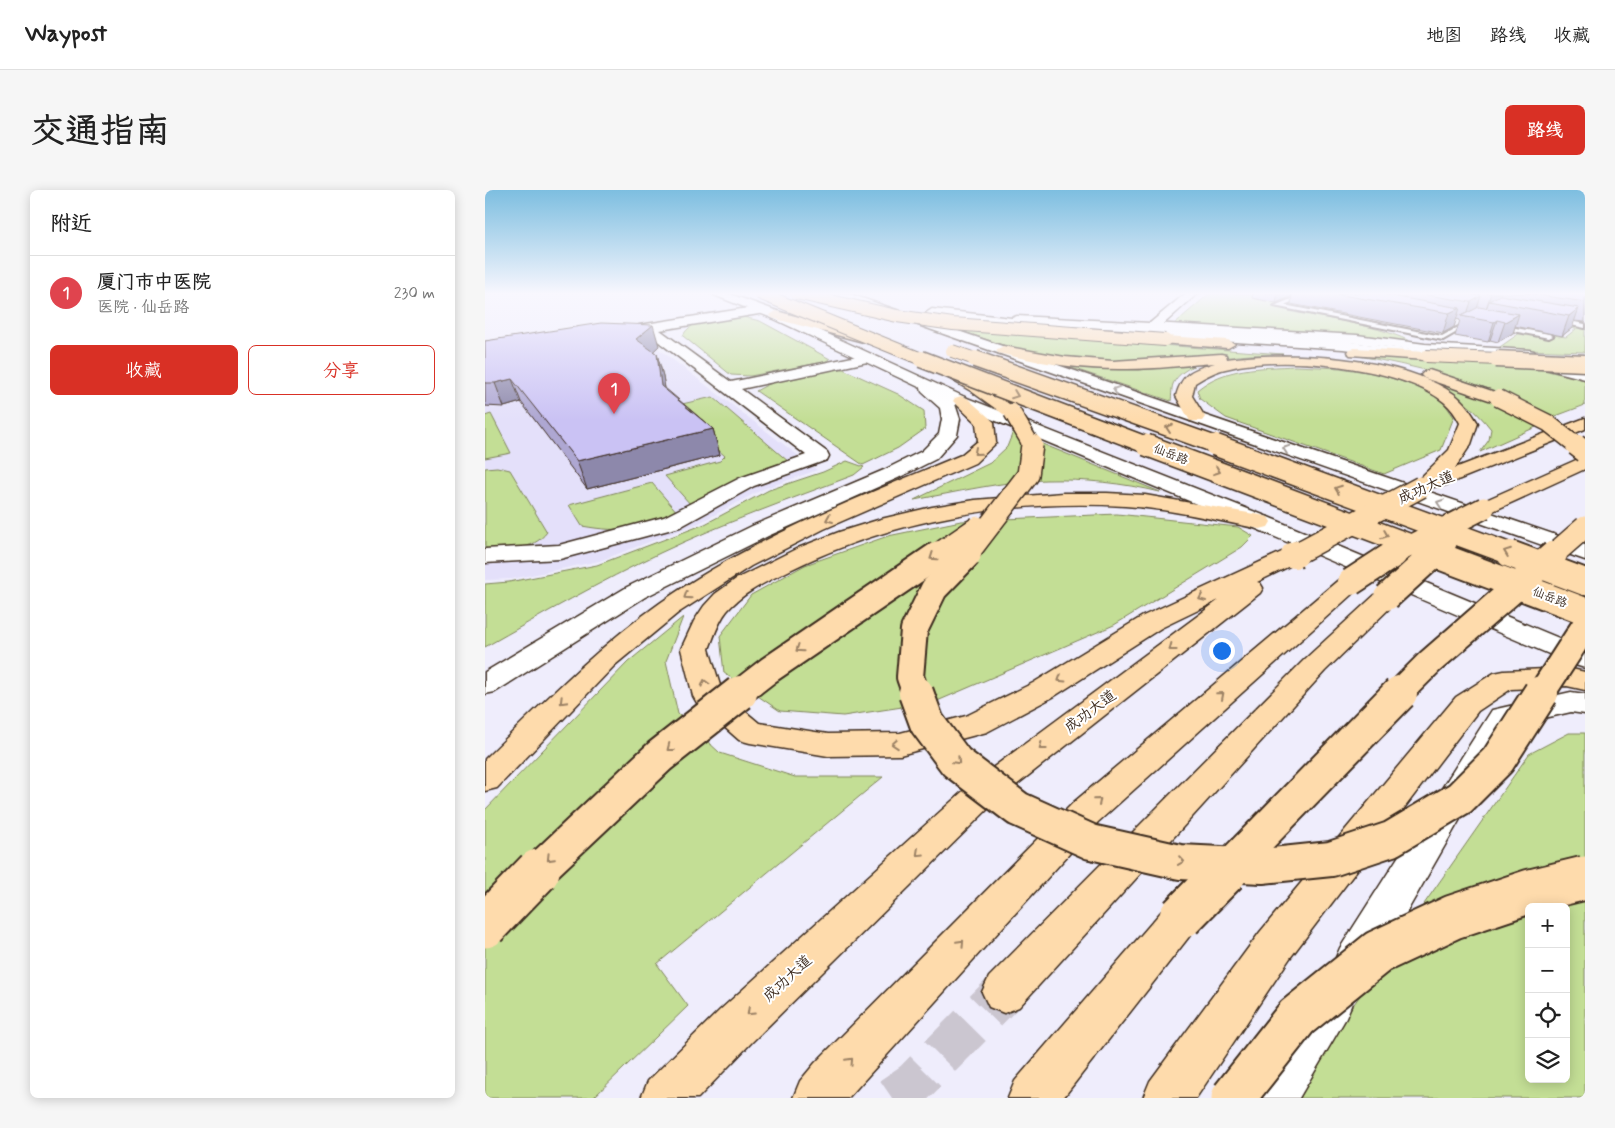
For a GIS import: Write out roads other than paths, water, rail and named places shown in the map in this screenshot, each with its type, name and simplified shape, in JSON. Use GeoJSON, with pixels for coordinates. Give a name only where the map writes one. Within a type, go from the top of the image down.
{"type":"FeatureCollection","features":[{"type":"Feature","properties":{"kind":"highway","name":"仙岳路"},"geometry":{"type":"LineString","coordinates":[[860,335],[885,343],[933,364],[1585,611]]}},
{"type":"Feature","properties":{"kind":"highway"},"geometry":{"type":"LineString","coordinates":[[860,335],[885,343]]}},
{"type":"Feature","properties":{"kind":"highway","name":"仙岳路"},"geometry":{"type":"LineString","coordinates":[[913,335],[1253,458],[1585,582]]}},
{"type":"Feature","properties":{"kind":"highway"},"geometry":{"type":"LineString","coordinates":[[1104,335],[1426,356],[1585,363]]}},
{"type":"Feature","properties":{"kind":"highway"},"geometry":{"type":"LineString","coordinates":[[1217,343],[1321,354],[1390,365],[1442,378],[1498,398],[1548,423],[1585,452]]}},
{"type":"Feature","properties":{"kind":"highway"},"geometry":{"type":"LineString","coordinates":[[1003,350],[1050,360],[1088,364],[1127,365],[1261,356],[1301,356],[1390,365]]}},
{"type":"Feature","properties":{"kind":"highway"},"geometry":{"type":"LineString","coordinates":[[1195,417],[1184,396],[1188,381],[1205,371],[1255,360],[1285,359],[1335,362],[1383,371],[1426,384],[1446,395],[1461,409],[1469,424],[1466,438],[1458,454],[1421,487]]}},
{"type":"Feature","properties":{"kind":"highway"},"geometry":{"type":"LineString","coordinates":[[933,364],[977,388],[1012,412],[1031,445],[1028,475],[967,555],[934,589],[914,630],[911,677],[927,723],[956,762],[1018,809],[1091,842],[1180,862],[1262,866],[1331,859],[1391,839],[1460,798],[1498,760],[1585,626]]}},
{"type":"Feature","properties":{"kind":"highway"},"geometry":{"type":"LineString","coordinates":[[485,779],[605,659],[669,608],[743,561],[816,524],[968,459],[987,443],[985,422],[961,401]]}},
{"type":"Feature","properties":{"kind":"highway","name":"成功大道"},"geometry":{"type":"LineString","coordinates":[[665,1098],[736,1026],[984,792],[1294,555],[1421,487],[1585,423]]}},
{"type":"Feature","properties":{"kind":"highway"},"geometry":{"type":"LineString","coordinates":[[817,1098],[1086,812],[1351,582],[1390,556],[1484,508],[1585,462]]}},
{"type":"Feature","properties":{"kind":"highway"},"geometry":{"type":"LineString","coordinates":[[1259,522],[1175,507],[1108,499],[1043,500],[980,506],[918,517],[863,532],[789,559],[741,585],[713,611],[695,649],[708,696],[750,732],[829,745],[900,744],[976,724],[1043,690],[1152,622],[1294,555]]}},
{"type":"Feature","properties":{"kind":"highway"},"geometry":{"type":"LineString","coordinates":[[1004,992],[1315,665],[1484,508]]}},
{"type":"Feature","properties":{"kind":"highway"},"geometry":{"type":"LineString","coordinates":[[485,926],[555,853],[660,756],[769,670],[1002,510]]}},
{"type":"Feature","properties":{"kind":"highway"},"geometry":{"type":"LineString","coordinates":[[1032,1098],[1181,917],[1429,662],[1585,527]]}},
{"type":"Feature","properties":{"kind":"highway"},"geometry":{"type":"LineString","coordinates":[[1167,1098],[1275,945],[1467,704],[1504,680],[1567,677],[1585,681]]}},
{"type":"Feature","properties":{"kind":"highway"},"geometry":{"type":"LineString","coordinates":[[1233,1098],[1297,1017],[1378,952],[1453,917],[1531,891],[1585,878]]}},
{"type":"Feature","properties":{"kind":"main road"},"geometry":{"type":"LineString","coordinates":[[485,556],[560,552],[672,522],[747,482],[820,456],[659,335]]}},
{"type":"Feature","properties":{"kind":"main road"},"geometry":{"type":"LineString","coordinates":[[823,335],[961,401],[1259,522],[1585,659]]}},
{"type":"Feature","properties":{"kind":"main road"},"geometry":{"type":"LineString","coordinates":[[960,335],[1585,553]]}},
{"type":"Feature","properties":{"kind":"main road"},"geometry":{"type":"LineString","coordinates":[[1208,335],[1343,345],[1426,356]]}},
{"type":"Feature","properties":{"kind":"main road"},"geometry":{"type":"LineString","coordinates":[[1295,335],[1357,339],[1425,348],[1585,356]]}},
{"type":"Feature","properties":{"kind":"main road"},"geometry":{"type":"LineString","coordinates":[[1495,352],[1585,374]]}},
{"type":"Feature","properties":{"kind":"main road"},"geometry":{"type":"LineString","coordinates":[[729,387],[867,358]]}},
{"type":"Feature","properties":{"kind":"main road"},"geometry":{"type":"LineString","coordinates":[[485,685],[636,592],[760,531],[891,474],[929,455],[948,435],[951,419],[947,406],[923,384]]}},
{"type":"Feature","properties":{"kind":"main road"},"geometry":{"type":"LineString","coordinates":[[1272,1098],[1503,717],[1571,702],[1585,704]]}},
{"type":"Feature","properties":{"kind":"lane"},"geometry":{"type":"LineString","coordinates":[[1429,335],[1443,338],[1448,335]]}},
{"type":"Feature","properties":{"kind":"tunnel"},"geometry":{"type":"LineString","coordinates":[[892,1098],[914,1083],[1004,992]]}},
{"type":"Feature","properties":{"kind":"place","name":"厦门市中医院"},"geometry":{"type":"Point","coordinates":[614,414]}}]}
